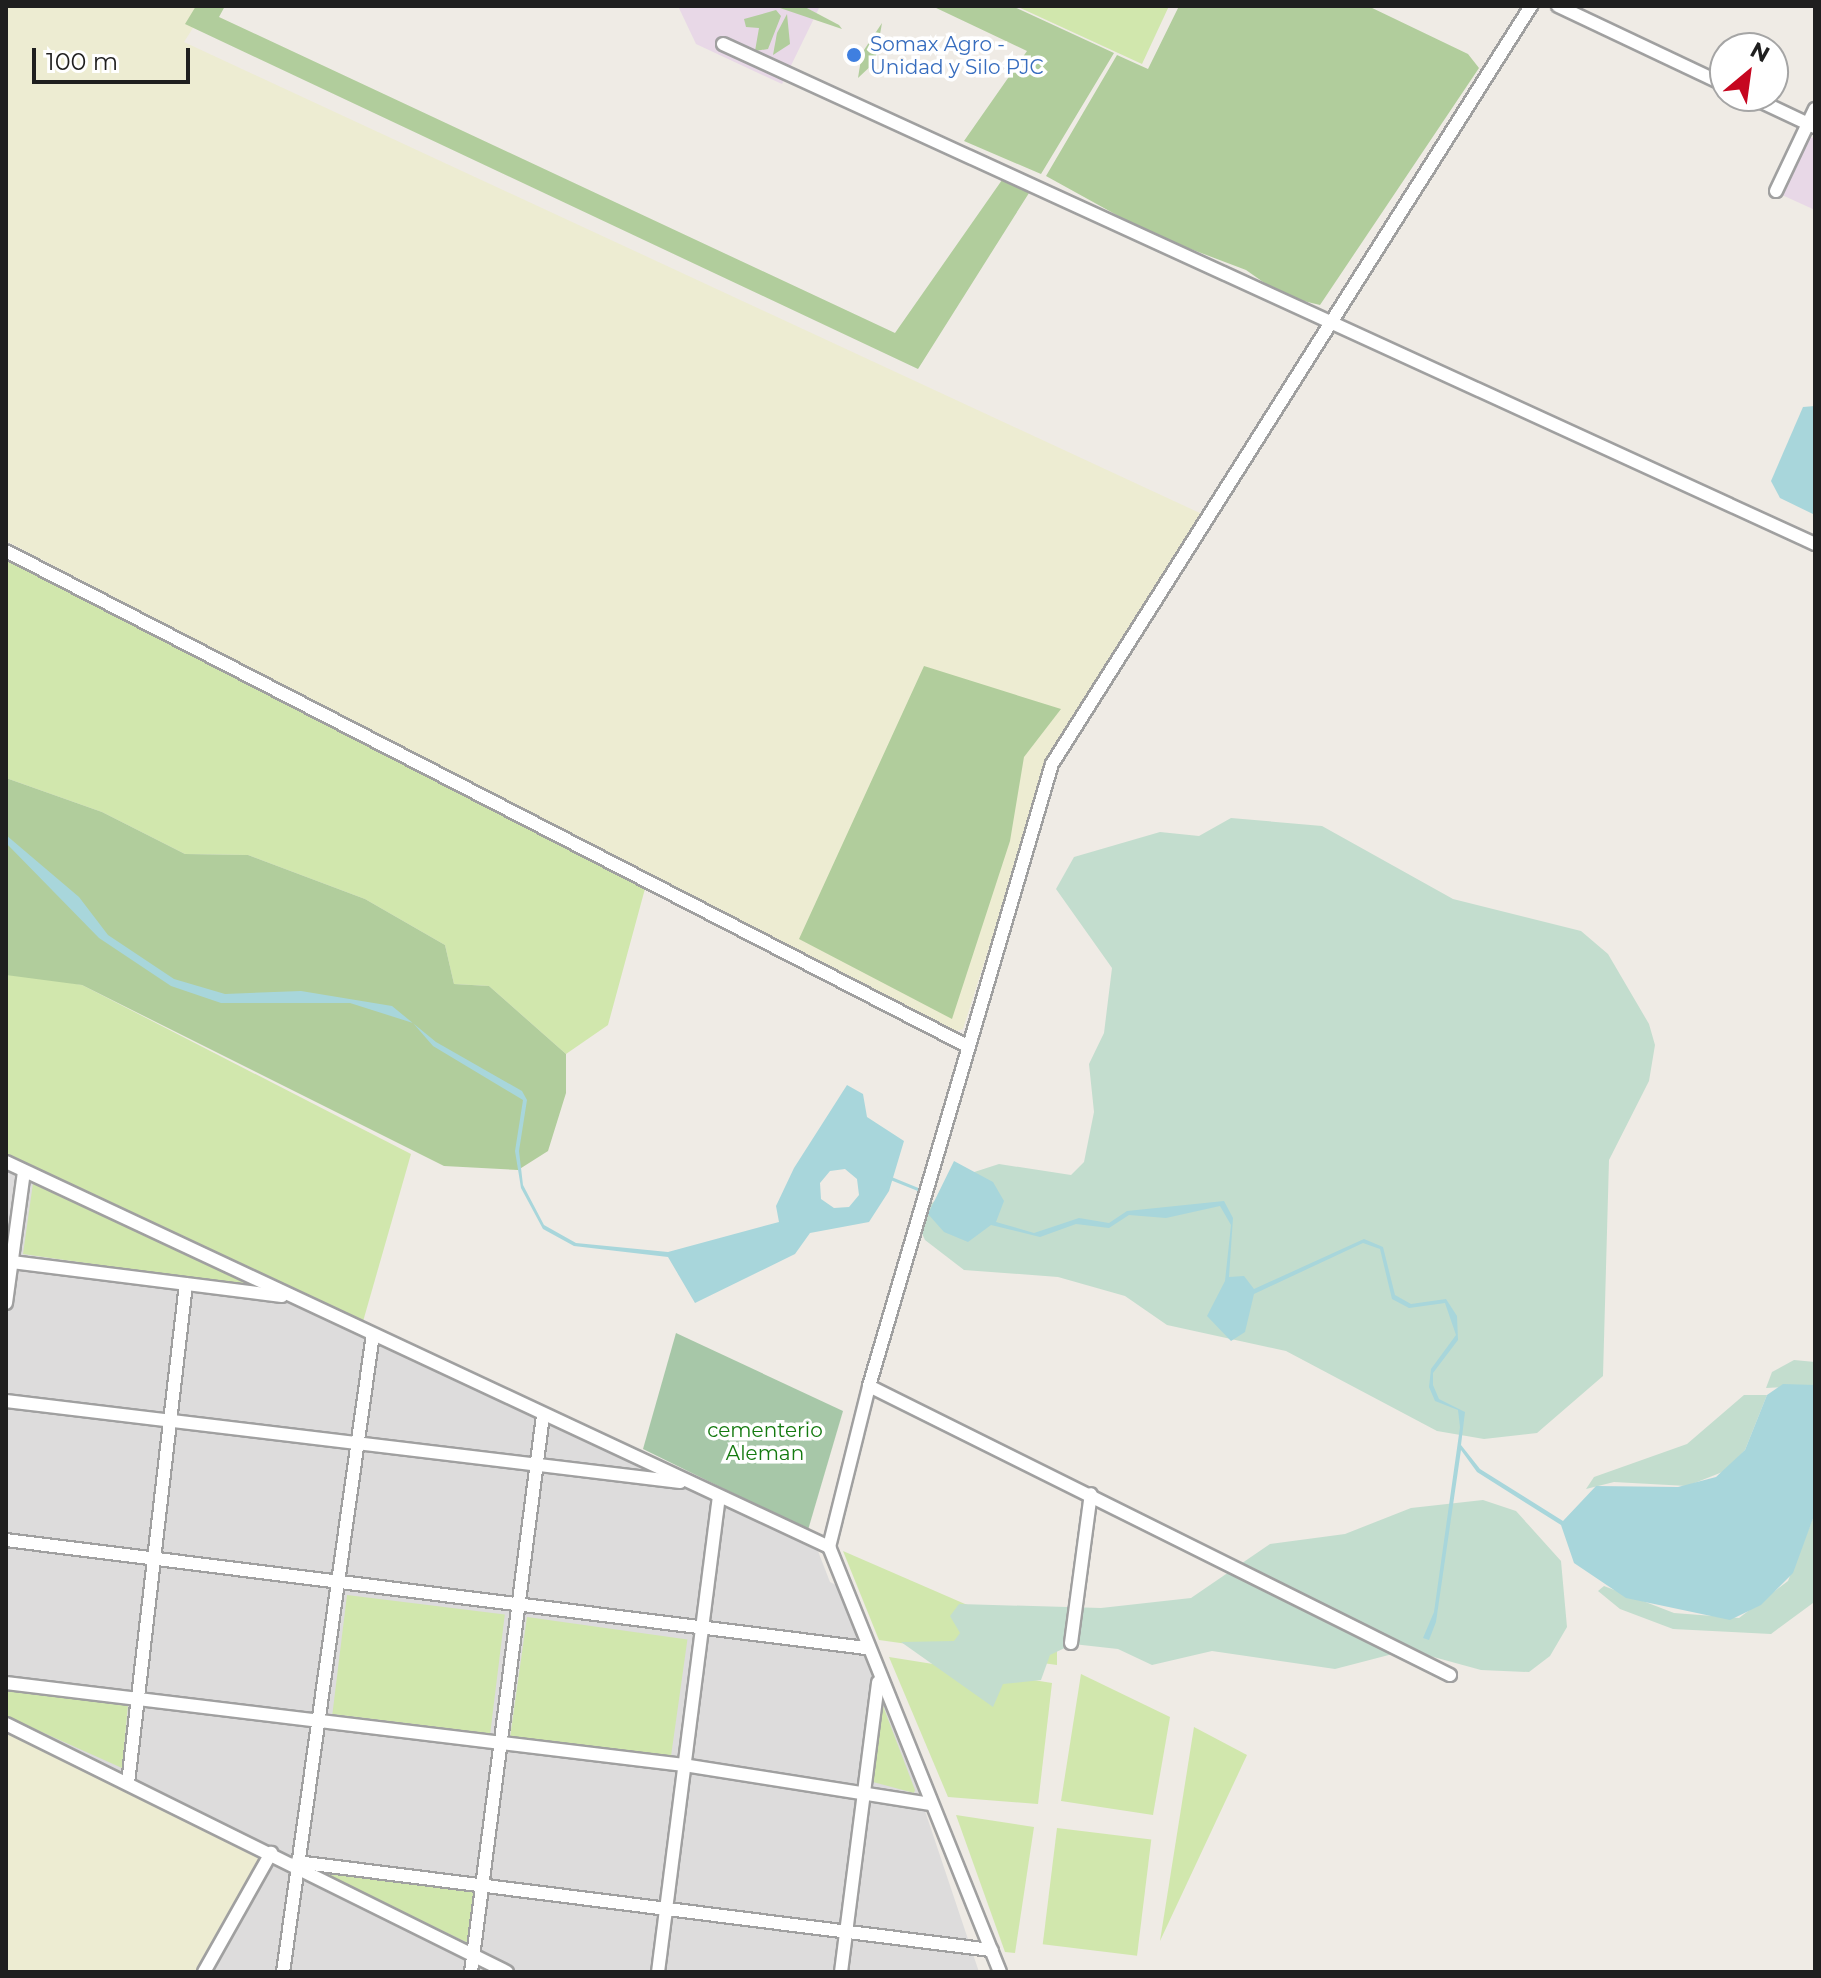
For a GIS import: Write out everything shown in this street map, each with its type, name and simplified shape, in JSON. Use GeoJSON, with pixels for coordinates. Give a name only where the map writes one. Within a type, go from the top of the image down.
{"type":"FeatureCollection","features":[{"type":"Feature","properties":{"kind":"street"},"geometry":{"type":"LineString","coordinates":[[1000,1972],[878,1679],[829,1547],[869,1386],[1052,764],[1327,321],[1531,6]]}},
{"type":"Feature","properties":{"kind":"street"},"geometry":{"type":"LineString","coordinates":[[1558,6],[1709,77]]}},
{"type":"Feature","properties":{"kind":"street"},"geometry":{"type":"LineString","coordinates":[[723,44],[1815,544]]}},
{"type":"Feature","properties":{"kind":"street"},"geometry":{"type":"LineString","coordinates":[[1776,191],[1812,125],[1815,109]]}},
{"type":"Feature","properties":{"kind":"street"},"geometry":{"type":"LineString","coordinates":[[1784,112],[1812,125]]}},
{"type":"Feature","properties":{"kind":"street"},"geometry":{"type":"LineString","coordinates":[[6,551],[967,1046]]}},
{"type":"Feature","properties":{"kind":"street"},"geometry":{"type":"LineString","coordinates":[[6,1162],[829,1547]]}},
{"type":"Feature","properties":{"kind":"street"},"geometry":{"type":"LineString","coordinates":[[6,1303],[24,1171]]}},
{"type":"Feature","properties":{"kind":"street"},"geometry":{"type":"LineString","coordinates":[[12,1262],[296,1298]]}},
{"type":"Feature","properties":{"kind":"street"},"geometry":{"type":"LineString","coordinates":[[128,1783],[186,1284]]}},
{"type":"Feature","properties":{"kind":"street"},"geometry":{"type":"LineString","coordinates":[[283,1972],[373,1334]]}},
{"type":"Feature","properties":{"kind":"street"},"geometry":{"type":"LineString","coordinates":[[869,1386],[1450,1675]]}},
{"type":"Feature","properties":{"kind":"street"},"geometry":{"type":"LineString","coordinates":[[6,1401],[357,1447],[691,1483]]}},
{"type":"Feature","properties":{"kind":"street"},"geometry":{"type":"LineString","coordinates":[[471,1972],[543,1415]]}},
{"type":"Feature","properties":{"kind":"street"},"geometry":{"type":"LineString","coordinates":[[1071,1643],[1091,1494]]}},
{"type":"Feature","properties":{"kind":"street"},"geometry":{"type":"LineString","coordinates":[[658,1972],[719,1497]]}},
{"type":"Feature","properties":{"kind":"street"},"geometry":{"type":"LineString","coordinates":[[6,1540],[518,1608],[866,1648]]}},
{"type":"Feature","properties":{"kind":"street"},"geometry":{"type":"LineString","coordinates":[[841,1972],[878,1679]]}},
{"type":"Feature","properties":{"kind":"street"},"geometry":{"type":"LineString","coordinates":[[6,1683],[684,1765],[931,1804]]}},
{"type":"Feature","properties":{"kind":"street"},"geometry":{"type":"LineString","coordinates":[[6,1724],[473,1952],[521,1972]]}},
{"type":"Feature","properties":{"kind":"street"},"geometry":{"type":"LineString","coordinates":[[204,1972],[271,1853]]}},
{"type":"Feature","properties":{"kind":"street"},"geometry":{"type":"LineString","coordinates":[[299,1866],[482,1885],[991,1950]]}},
{"type":"Feature","properties":{"kind":"street"},"geometry":{"type":"LineString","coordinates":[[473,1952],[507,1972]]}},
{"type":"Feature","properties":{"kind":"shaded area"},"geometry":{"type":"Polygon","coordinates":[[[678,6],[820,6],[782,84],[696,44],[678,6]]]}},
{"type":"Feature","properties":{"kind":"shaded area"},"geometry":{"type":"Polygon","coordinates":[[[1810,137],[1815,139],[1815,210],[1782,195],[1810,137]]]}},
{"type":"Feature","properties":{"kind":"shaded area"},"geometry":{"type":"Polygon","coordinates":[[[6,1168],[816,1546],[830,1582],[852,1593],[979,1972],[189,1972],[6,1739],[6,1168]]]}},
{"type":"Feature","properties":{"kind":"green space"},"geometry":{"type":"Polygon","coordinates":[[[6,6],[207,6],[184,42],[1202,514],[1048,762],[963,1029],[953,1032],[6,541],[6,6]]]}},
{"type":"Feature","properties":{"kind":"green space"},"geometry":{"type":"Polygon","coordinates":[[[196,6],[225,6],[219,17],[895,333],[1002,180],[1029,193],[918,369],[185,24],[196,6]]]}},
{"type":"Feature","properties":{"kind":"green space"},"geometry":{"type":"Polygon","coordinates":[[[803,6],[839,25],[842,29],[777,7],[803,6]]]}},
{"type":"Feature","properties":{"kind":"green space"},"geometry":{"type":"Polygon","coordinates":[[[932,6],[1012,6],[1114,53],[1041,174],[964,141],[1027,51],[932,6]]]}},
{"type":"Feature","properties":{"kind":"green space"},"geometry":{"type":"Polygon","coordinates":[[[1016,6],[1169,6],[1142,64],[1016,6]]]}},
{"type":"Feature","properties":{"kind":"green space"},"geometry":{"type":"Polygon","coordinates":[[[1179,6],[1368,6],[1468,54],[1479,68],[1320,305],[1283,296],[1246,270],[1151,234],[1046,176],[1117,55],[1148,69],[1179,6]]]}},
{"type":"Feature","properties":{"kind":"green space"},"geometry":{"type":"Polygon","coordinates":[[[776,10],[781,16],[768,49],[755,51],[759,28],[746,27],[744,19],[776,10]]]}},
{"type":"Feature","properties":{"kind":"green space"},"geometry":{"type":"Polygon","coordinates":[[[787,14],[790,44],[773,55],[777,33],[787,14]]]}},
{"type":"Feature","properties":{"kind":"green space"},"geometry":{"type":"Polygon","coordinates":[[[882,23],[875,62],[858,78],[862,53],[882,23]]]}},
{"type":"Feature","properties":{"kind":"green space"},"geometry":{"type":"Polygon","coordinates":[[[6,557],[646,885],[608,1025],[566,1054],[489,986],[454,984],[445,945],[365,899],[248,855],[185,854],[102,812],[6,778],[6,557]]]}},
{"type":"Feature","properties":{"kind":"green space"},"geometry":{"type":"Polygon","coordinates":[[[924,666],[1061,709],[1024,757],[1010,841],[952,1019],[799,939],[924,666]]]}},
{"type":"Feature","properties":{"kind":"green space"},"geometry":{"type":"Polygon","coordinates":[[[6,778],[102,812],[185,854],[248,855],[365,899],[445,945],[454,984],[489,986],[566,1054],[566,1093],[548,1151],[518,1170],[444,1166],[82,985],[6,975],[6,778]]]}},
{"type":"Feature","properties":{"kind":"green space"},"geometry":{"type":"Polygon","coordinates":[[[1231,818],[1322,826],[1453,899],[1581,931],[1608,954],[1649,1024],[1655,1045],[1649,1081],[1609,1160],[1603,1376],[1537,1433],[1484,1439],[1437,1431],[1286,1351],[1167,1325],[1125,1296],[1058,1277],[964,1270],[925,1240],[918,1225],[925,1209],[965,1175],[999,1164],[1071,1175],[1084,1162],[1094,1112],[1089,1064],[1104,1033],[1112,968],[1056,889],[1074,857],[1160,832],[1199,836],[1231,818]]]}},
{"type":"Feature","properties":{"kind":"green space"},"geometry":{"type":"Polygon","coordinates":[[[26,974],[82,985],[411,1154],[362,1325],[6,1157],[6,975],[26,974]]]}},
{"type":"Feature","properties":{"kind":"green space"},"geometry":{"type":"Polygon","coordinates":[[[33,1183],[245,1282],[246,1286],[23,1254],[33,1183]]]}},
{"type":"Feature","properties":{"kind":"green space","name":"cementerio Aleman"},"geometry":{"type":"Polygon","coordinates":[[[676,1333],[843,1411],[808,1530],[643,1449],[676,1333]]]}},
{"type":"Feature","properties":{"kind":"green space"},"geometry":{"type":"Polygon","coordinates":[[[1794,1360],[1815,1362],[1815,1385],[1766,1388],[1772,1372],[1794,1360]]]}},
{"type":"Feature","properties":{"kind":"green space"},"geometry":{"type":"Polygon","coordinates":[[[1744,1395],[1767,1395],[1745,1450],[1725,1471],[1687,1486],[1614,1482],[1586,1489],[1594,1477],[1687,1444],[1744,1395]]]}},
{"type":"Feature","properties":{"kind":"green space"},"geometry":{"type":"Polygon","coordinates":[[[1483,1500],[1516,1511],[1561,1561],[1567,1627],[1550,1656],[1529,1672],[1481,1670],[1408,1650],[1335,1669],[1212,1651],[1152,1665],[1118,1649],[1073,1644],[1050,1655],[1041,1680],[1003,1684],[993,1707],[901,1642],[954,1641],[960,1633],[950,1616],[959,1604],[1101,1608],[1191,1598],[1270,1544],[1345,1534],[1411,1508],[1483,1500]]]}},
{"type":"Feature","properties":{"kind":"green space"},"geometry":{"type":"Polygon","coordinates":[[[1815,1513],[1813,1603],[1771,1634],[1673,1629],[1620,1609],[1598,1591],[1604,1586],[1674,1613],[1739,1618],[1788,1581],[1815,1513]]]}},
{"type":"Feature","properties":{"kind":"green space"},"geometry":{"type":"Polygon","coordinates":[[[843,1551],[1057,1644],[1057,1665],[879,1640],[843,1551]]]}},
{"type":"Feature","properties":{"kind":"green space"},"geometry":{"type":"Polygon","coordinates":[[[347,1595],[505,1614],[490,1733],[332,1714],[347,1595]]]}},
{"type":"Feature","properties":{"kind":"green space"},"geometry":{"type":"Polygon","coordinates":[[[527,1617],[687,1640],[671,1759],[510,1737],[527,1617]]]}},
{"type":"Feature","properties":{"kind":"green space"},"geometry":{"type":"Polygon","coordinates":[[[889,1657],[1052,1683],[1038,1804],[948,1797],[889,1657]]]}},
{"type":"Feature","properties":{"kind":"green space"},"geometry":{"type":"Polygon","coordinates":[[[1081,1674],[1170,1717],[1153,1815],[1061,1801],[1081,1674]]]}},
{"type":"Feature","properties":{"kind":"green space"},"geometry":{"type":"Polygon","coordinates":[[[6,1689],[128,1705],[122,1768],[6,1716],[6,1689]]]}},
{"type":"Feature","properties":{"kind":"green space"},"geometry":{"type":"Polygon","coordinates":[[[883,1706],[915,1790],[914,1793],[873,1782],[883,1706]]]}},
{"type":"Feature","properties":{"kind":"green space"},"geometry":{"type":"Polygon","coordinates":[[[1194,1727],[1247,1755],[1160,1941],[1194,1727]]]}},
{"type":"Feature","properties":{"kind":"green space"},"geometry":{"type":"Polygon","coordinates":[[[6,1728],[259,1853],[264,1860],[200,1972],[6,1972],[6,1728]]]}},
{"type":"Feature","properties":{"kind":"green space"},"geometry":{"type":"Polygon","coordinates":[[[956,1815],[1034,1827],[1015,1953],[1005,1952],[956,1815]]]}},
{"type":"Feature","properties":{"kind":"green space"},"geometry":{"type":"Polygon","coordinates":[[[1057,1828],[1151,1840],[1137,1956],[1043,1944],[1057,1828]]]}},
{"type":"Feature","properties":{"kind":"green space"},"geometry":{"type":"Polygon","coordinates":[[[317,1871],[475,1890],[469,1940],[466,1942],[317,1871]]]}},
{"type":"Feature","properties":{"kind":"water"},"geometry":{"type":"Polygon","coordinates":[[[1815,406],[1815,515],[1780,498],[1771,481],[1803,407],[1815,406]]]}},
{"type":"Feature","properties":{"kind":"water"},"geometry":{"type":"Polygon","coordinates":[[[6,835],[79,897],[108,935],[174,979],[225,994],[301,991],[392,1006],[413,1023],[350,1003],[221,1003],[171,986],[99,938],[6,843],[6,835]]]}},
{"type":"Feature","properties":{"kind":"water"},"geometry":{"type":"Polygon","coordinates":[[[414,1024],[436,1042],[522,1091],[527,1100],[519,1151],[523,1185],[544,1225],[576,1243],[668,1252],[779,1222],[776,1206],[794,1168],[847,1085],[863,1094],[867,1117],[904,1141],[889,1191],[869,1222],[810,1233],[795,1254],[695,1303],[668,1257],[574,1246],[543,1229],[521,1188],[515,1151],[523,1100],[433,1046],[414,1024]],[[845,1169],[830,1171],[820,1183],[821,1199],[834,1208],[849,1207],[859,1195],[857,1179],[845,1169]]]}},
{"type":"Feature","properties":{"kind":"water"},"geometry":{"type":"Polygon","coordinates":[[[954,1161],[993,1182],[1004,1201],[996,1222],[1034,1233],[1079,1218],[1109,1223],[1127,1211],[1224,1201],[1233,1218],[1229,1277],[1244,1276],[1254,1289],[1364,1239],[1383,1247],[1395,1295],[1411,1304],[1446,1299],[1457,1316],[1458,1340],[1433,1373],[1433,1385],[1439,1399],[1465,1412],[1461,1445],[1480,1469],[1563,1521],[1596,1486],[1678,1487],[1716,1477],[1745,1450],[1767,1395],[1783,1384],[1815,1385],[1815,1513],[1793,1573],[1761,1605],[1730,1620],[1626,1598],[1574,1563],[1561,1525],[1477,1472],[1461,1450],[1436,1622],[1429,1640],[1423,1638],[1434,1612],[1460,1427],[1458,1410],[1435,1401],[1429,1387],[1431,1369],[1456,1335],[1445,1303],[1409,1308],[1392,1299],[1380,1249],[1363,1243],[1254,1294],[1245,1332],[1231,1341],[1207,1316],[1225,1281],[1231,1225],[1220,1206],[1166,1218],[1129,1215],[1109,1228],[1076,1224],[1040,1237],[991,1225],[968,1242],[944,1232],[928,1214],[954,1161]]]}},
{"type":"Feature","properties":{"kind":"waterway"},"geometry":{"type":"LineString","coordinates":[[888,1177],[922,1191]]}},
{"type":"Feature","properties":{"kind":"place","name":"Somax Agro - Unidad y Silo PJC"},"geometry":{"type":"Point","coordinates":[854,55]}}]}
